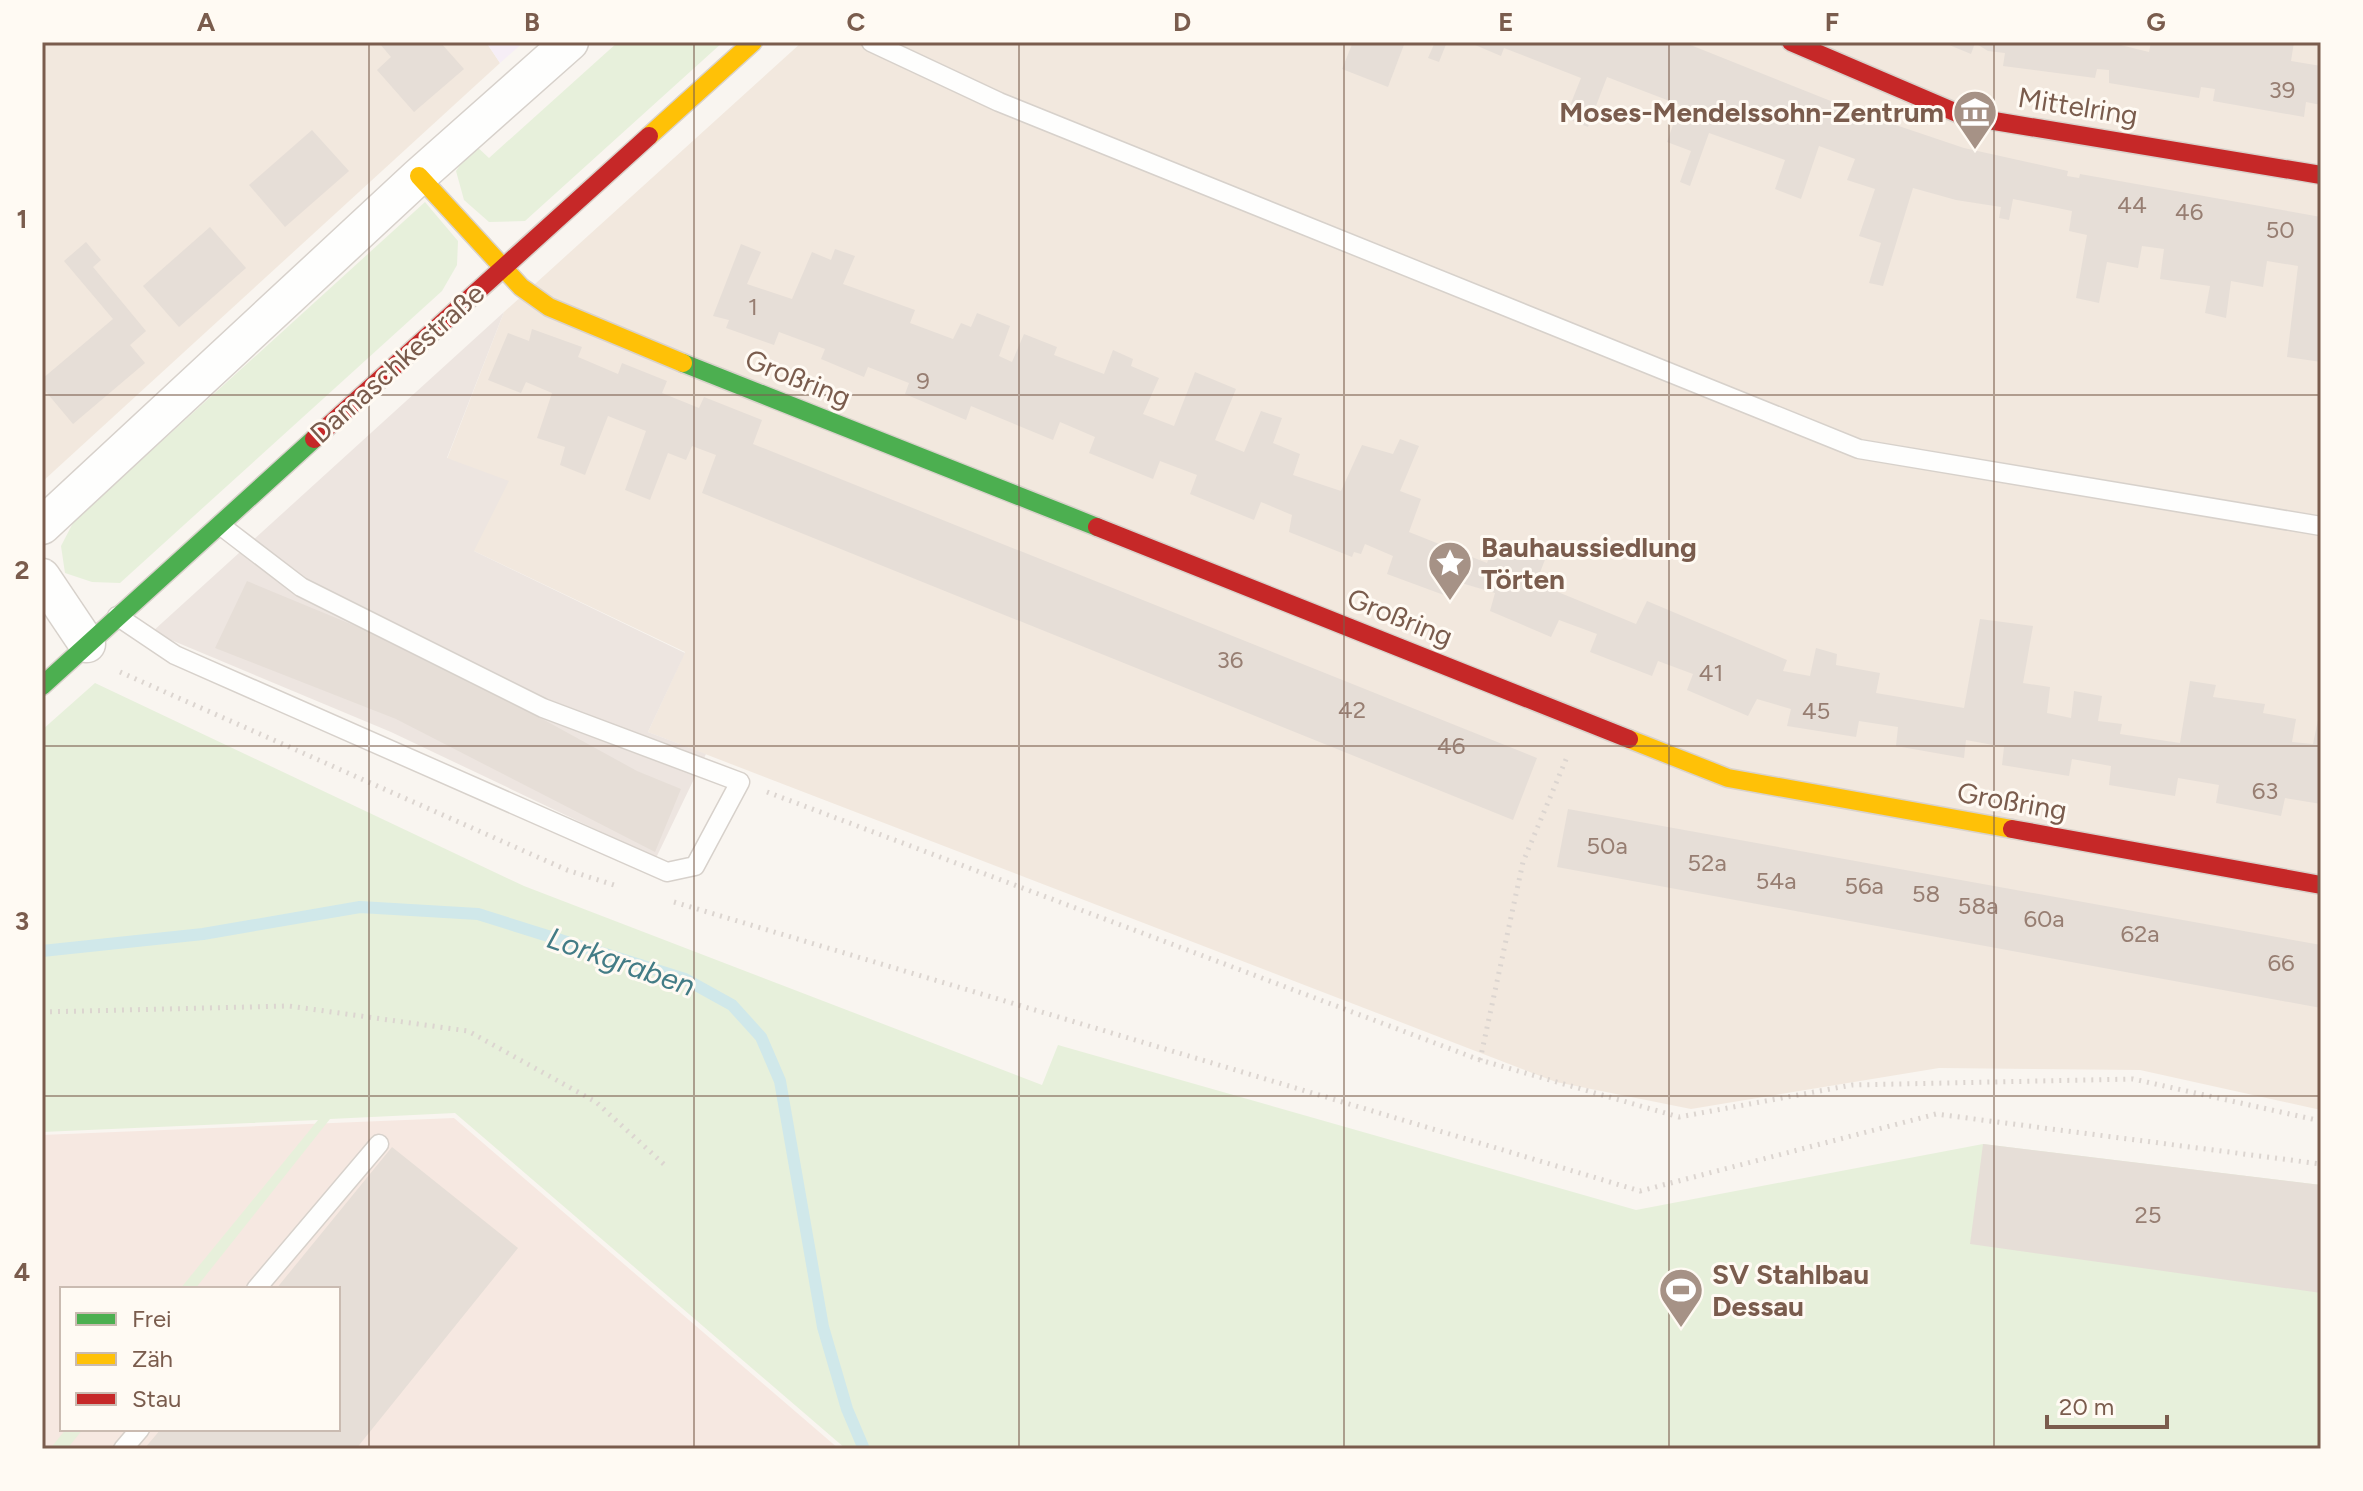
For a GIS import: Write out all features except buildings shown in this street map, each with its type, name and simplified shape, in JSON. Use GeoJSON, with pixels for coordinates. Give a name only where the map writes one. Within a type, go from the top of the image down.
{"type":"FeatureCollection","features":[{"type":"Feature","properties":{"kind":"street"},"geometry":{"type":"LineString","coordinates":[[42,526],[419,176],[570,42]]}},
{"type":"Feature","properties":{"kind":"street","name":"Damaschkestraße"},"geometry":{"type":"LineString","coordinates":[[42,686],[753,42]]}},
{"type":"Feature","properties":{"kind":"street","name":"Mittelring"},"geometry":{"type":"LineString","coordinates":[[1791,42],[1964,116],[2321,175]]}},
{"type":"Feature","properties":{"kind":"street","name":"Großring"},"geometry":{"type":"LineString","coordinates":[[419,176],[521,287],[549,307],[582,323],[1728,778],[2321,885]]}},
{"type":"Feature","properties":{"kind":"street"},"geometry":{"type":"LineString","coordinates":[[42,577],[87,644]]}},
{"type":"Feature","properties":{"kind":"lane"},"geometry":{"type":"LineString","coordinates":[[871,42],[999,102],[1859,449],[2321,526]]}},
{"type":"Feature","properties":{"kind":"lane"},"geometry":{"type":"LineString","coordinates":[[117,616],[175,655],[667,872],[695,866],[740,782],[529,701],[301,587],[220,525]]}},
{"type":"Feature","properties":{"kind":"lane"},"geometry":{"type":"LineString","coordinates":[[258,1287],[379,1144]]}},
{"type":"Feature","properties":{"kind":"lane"},"geometry":{"type":"LineString","coordinates":[[123,1449],[138,1431]]}},
{"type":"Feature","properties":{"kind":"path"},"geometry":{"type":"LineString","coordinates":[[119,672],[567,870],[628,889]]}},
{"type":"Feature","properties":{"kind":"path"},"geometry":{"type":"LineString","coordinates":[[1480,1060],[1523,862],[1583,720]]}},
{"type":"Feature","properties":{"kind":"path"},"geometry":{"type":"LineString","coordinates":[[740,782],[1480,1060],[1679,1117],[1852,1085],[2133,1079],[2321,1121]]}},
{"type":"Feature","properties":{"kind":"path"},"geometry":{"type":"LineString","coordinates":[[659,898],[1640,1191],[1936,1114],[2321,1164]]}},
{"type":"Feature","properties":{"kind":"path"},"geometry":{"type":"LineString","coordinates":[[42,1012],[289,1006],[468,1031],[596,1102],[668,1168]]}},
{"type":"Feature","properties":{"kind":"shaded area"},"geometry":{"type":"Polygon","coordinates":[[[42,42],[486,42],[500,63],[42,482],[42,42]]]}},
{"type":"Feature","properties":{"kind":"shaded area"},"geometry":{"type":"Polygon","coordinates":[[[486,42],[524,42],[500,63],[486,42]]]}},
{"type":"Feature","properties":{"kind":"shaded area","name":"Bauhaussiedlung Törten"},"geometry":{"type":"Polygon","coordinates":[[[802,42],[2321,42],[2321,1110],[2140,1070],[1939,1068],[1691,1109],[1556,1082],[648,732],[685,652],[474,551],[447,459],[504,312],[802,42]]]}},
{"type":"Feature","properties":{"kind":"shaded area"},"geometry":{"type":"Polygon","coordinates":[[[504,312],[447,458],[509,481],[474,551],[685,653],[648,732],[706,754],[656,858],[391,732],[152,632],[504,312]]]}},
{"type":"Feature","properties":{"kind":"shaded area"},"geometry":{"type":"Polygon","coordinates":[[[454,1118],[839,1449],[42,1449],[42,1135],[454,1118]]]}},
{"type":"Feature","properties":{"kind":"green space"},"geometry":{"type":"Polygon","coordinates":[[[618,42],[723,42],[525,221],[489,222],[464,200],[456,171],[474,144],[489,158],[618,42]]]}},
{"type":"Feature","properties":{"kind":"green space"},"geometry":{"type":"Polygon","coordinates":[[[425,202],[458,241],[457,265],[442,291],[120,583],[92,582],[65,573],[61,546],[74,521],[425,202]]]}},
{"type":"Feature","properties":{"kind":"green space"},"geometry":{"type":"Polygon","coordinates":[[[95,683],[524,886],[1042,1085],[1058,1045],[1636,1210],[1983,1144],[2321,1185],[2321,1449],[846,1449],[455,1113],[330,1119],[197,1287],[182,1287],[318,1120],[42,1132],[42,730],[95,683]]]}},
{"type":"Feature","properties":{"kind":"green space"},"geometry":{"type":"Polygon","coordinates":[[[64,1431],[81,1431],[67,1449],[50,1449],[64,1431]]]}},
{"type":"Feature","properties":{"kind":"waterway","name":"Lorkgraben"},"geometry":{"type":"LineString","coordinates":[[42,951],[203,934],[360,907],[478,914],[685,979],[732,1005],[761,1037],[780,1081],[823,1327],[847,1409],[864,1449]]}},
{"type":"Feature","properties":{"kind":"traffic: fast"},"geometry":{"type":"LineString","coordinates":[[683,363],[1097,527]]}},
{"type":"Feature","properties":{"kind":"traffic: fast"},"geometry":{"type":"LineString","coordinates":[[42,686],[314,439]]}},
{"type":"Feature","properties":{"kind":"traffic: slow"},"geometry":{"type":"LineString","coordinates":[[649,136],[753,42]]}},
{"type":"Feature","properties":{"kind":"traffic: slow"},"geometry":{"type":"LineString","coordinates":[[419,176],[521,287],[549,307],[683,363]]}},
{"type":"Feature","properties":{"kind":"traffic: slow"},"geometry":{"type":"LineString","coordinates":[[1629,739],[1728,778],[2012,829]]}},
{"type":"Feature","properties":{"kind":"traffic: jam"},"geometry":{"type":"LineString","coordinates":[[1791,42],[1964,116],[2321,175]]}},
{"type":"Feature","properties":{"kind":"traffic: jam"},"geometry":{"type":"LineString","coordinates":[[314,439],[649,136]]}},
{"type":"Feature","properties":{"kind":"traffic: jam"},"geometry":{"type":"LineString","coordinates":[[1097,527],[1629,739]]}},
{"type":"Feature","properties":{"kind":"traffic: jam"},"geometry":{"type":"LineString","coordinates":[[2012,829],[2321,885]]}},
{"type":"Feature","properties":{"kind":"place","name":"Moses-Mendelssohn-Zentrum"},"geometry":{"type":"Point","coordinates":[1975,151]}},
{"type":"Feature","properties":{"kind":"place","name":"Bauhaussiedlung Törten"},"geometry":{"type":"Point","coordinates":[1450,602]}},
{"type":"Feature","properties":{"kind":"place","name":"SV Stahlbau Dessau"},"geometry":{"type":"Point","coordinates":[1681,1329]}}]}
